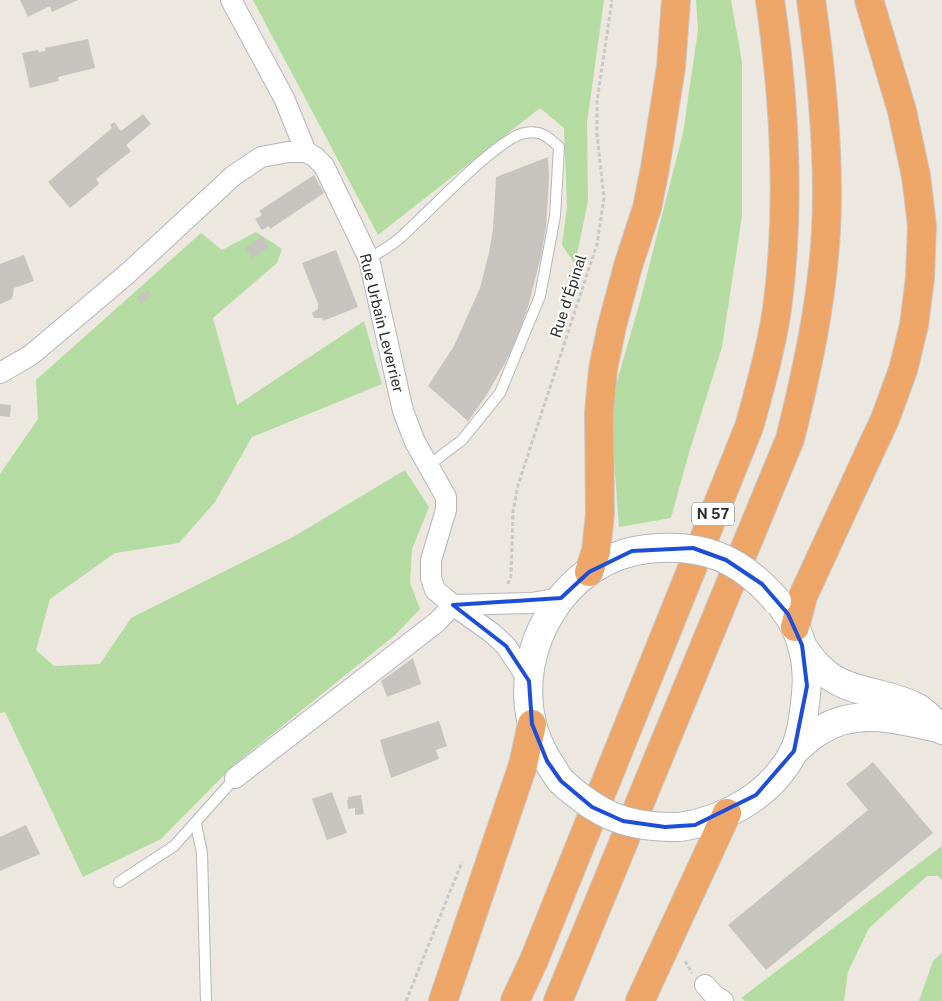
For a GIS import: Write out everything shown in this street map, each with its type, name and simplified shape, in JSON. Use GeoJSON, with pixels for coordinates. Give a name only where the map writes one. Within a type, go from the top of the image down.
{"type":"FeatureCollection","features":[{"type":"Feature","properties":{"kind":"highway"},"geometry":{"type":"LineString","coordinates":[[589,572],[596,551],[600,514],[599,413],[603,370],[623,284],[647,208],[656,168],[671,67],[676,0]]}},
{"type":"Feature","properties":{"kind":"highway","name":"N 57"},"geometry":{"type":"LineString","coordinates":[[515,1001],[534,960],[749,427],[760,388],[777,310],[786,187],[783,109],[770,0]]}},
{"type":"Feature","properties":{"kind":"highway","name":"N 57"},"geometry":{"type":"LineString","coordinates":[[558,1001],[790,439],[817,315],[826,230],[824,108],[811,0]]}},
{"type":"Feature","properties":{"kind":"highway"},"geometry":{"type":"LineString","coordinates":[[798,636],[803,596],[888,411],[903,370],[914,325],[920,278],[922,226],[916,176],[902,111],[869,0]]}},
{"type":"Feature","properties":{"kind":"highway"},"geometry":{"type":"LineString","coordinates":[[443,1001],[523,765],[532,724]]}},
{"type":"Feature","properties":{"kind":"highway"},"geometry":{"type":"LineString","coordinates":[[640,1001],[727,813]]}},
{"type":"Feature","properties":{"kind":"main road"},"geometry":{"type":"LineString","coordinates":[[671,546],[692,548],[726,560],[762,584],[788,614],[798,636],[807,669],[807,686],[801,727],[794,751],[784,767],[756,795],[727,813],[695,825],[679,827],[645,825],[623,821],[592,807],[560,781],[547,761],[532,724],[529,703],[530,662],[535,643],[560,598],[589,572],[614,557],[632,551],[671,546]]}},
{"type":"Feature","properties":{"kind":"main road"},"geometry":{"type":"LineString","coordinates":[[798,636],[821,670],[834,679],[848,686],[899,699],[918,707],[942,729]]}},
{"type":"Feature","properties":{"kind":"main road"},"geometry":{"type":"LineString","coordinates":[[794,751],[820,730],[839,721],[854,718],[874,716],[942,729]]}},
{"type":"Feature","properties":{"kind":"street"},"geometry":{"type":"LineString","coordinates":[[0,373],[31,355],[127,274],[233,176],[262,157],[288,152],[306,152],[284,98],[231,0]]}},
{"type":"Feature","properties":{"kind":"street","name":"Rue Urbain Leverrier"},"geometry":{"type":"LineString","coordinates":[[306,152],[315,157],[324,166],[369,260],[403,411],[415,442],[446,497],[446,510],[431,560],[430,578],[435,590],[492,632],[506,646],[529,681]]}},
{"type":"Feature","properties":{"kind":"street"},"geometry":{"type":"LineString","coordinates":[[235,778],[437,622],[453,605],[505,598],[531,603],[560,598]]}},
{"type":"Feature","properties":{"kind":"street"},"geometry":{"type":"LineString","coordinates":[[705,985],[723,1001]]}},
{"type":"Feature","properties":{"kind":"lane"},"geometry":{"type":"LineString","coordinates":[[369,260],[399,239],[460,181],[504,143],[524,133],[544,134],[559,147],[555,216],[540,296],[500,394],[462,440],[429,465]]}},
{"type":"Feature","properties":{"kind":"lane"},"geometry":{"type":"LineString","coordinates":[[119,882],[174,846],[196,824],[235,778]]}},
{"type":"Feature","properties":{"kind":"lane"},"geometry":{"type":"LineString","coordinates":[[196,824],[202,853],[206,1001]]}},
{"type":"Feature","properties":{"kind":"path","name":"Rue d'Épinal"},"geometry":{"type":"LineString","coordinates":[[505,598],[511,576],[513,512],[518,484],[597,244],[604,198],[597,134],[597,101],[612,0]]}},
{"type":"Feature","properties":{"kind":"path"},"geometry":{"type":"LineString","coordinates":[[406,1001],[463,860]]}},
{"type":"Feature","properties":{"kind":"highlighted area"},"geometry":{"type":"Polygon","coordinates":[[[693,548],[726,560],[762,584],[788,614],[802,645],[807,686],[794,751],[756,795],[695,825],[665,827],[623,821],[592,807],[561,781],[547,761],[532,724],[529,681],[506,646],[453,605],[561,598],[589,572],[632,551],[693,548]]]}},
{"type":"Feature","properties":{"kind":"green space"},"geometry":{"type":"Polygon","coordinates":[[[253,0],[604,0],[587,123],[588,201],[575,264],[562,245],[567,207],[564,128],[540,108],[378,235],[253,0]]]}},
{"type":"Feature","properties":{"kind":"green space"},"geometry":{"type":"Polygon","coordinates":[[[696,0],[731,0],[742,62],[742,216],[722,347],[671,518],[619,527],[612,432],[615,388],[641,298],[683,133],[698,30],[696,0]]]}},
{"type":"Feature","properties":{"kind":"green space"},"geometry":{"type":"Polygon","coordinates":[[[256,232],[282,249],[277,263],[213,318],[237,405],[364,321],[382,384],[252,437],[215,502],[179,543],[115,553],[50,599],[36,650],[54,666],[100,664],[131,618],[293,537],[405,470],[429,507],[412,549],[410,583],[420,609],[395,635],[235,764],[161,839],[83,877],[5,712],[0,713],[0,474],[38,419],[36,380],[201,233],[222,250],[256,232]]]}},
{"type":"Feature","properties":{"kind":"green space"},"geometry":{"type":"Polygon","coordinates":[[[942,846],[942,880],[938,876],[927,876],[869,928],[848,972],[844,1001],[745,1001],[741,998],[942,846]]]}},
{"type":"Feature","properties":{"kind":"green space"},"geometry":{"type":"Polygon","coordinates":[[[942,953],[942,1001],[919,1001],[933,961],[942,953]]]}},
{"type":"Feature","properties":{"kind":"building"},"geometry":{"type":"Polygon","coordinates":[[[20,0],[78,0],[52,12],[50,6],[28,17],[20,0]]]}},
{"type":"Feature","properties":{"kind":"building"},"geometry":{"type":"Polygon","coordinates":[[[88,39],[95,68],[58,77],[59,81],[30,88],[22,53],[38,50],[39,52],[46,51],[45,48],[88,39]]]}},
{"type":"Feature","properties":{"kind":"building"},"geometry":{"type":"Polygon","coordinates":[[[143,114],[151,124],[126,145],[131,151],[96,179],[99,184],[70,208],[48,182],[112,128],[110,125],[114,122],[121,131],[143,114]]]}},
{"type":"Feature","properties":{"kind":"building"},"geometry":{"type":"Polygon","coordinates":[[[548,157],[549,178],[546,227],[528,307],[505,363],[486,396],[468,421],[428,386],[454,346],[480,288],[493,229],[496,177],[548,157]]]}},
{"type":"Feature","properties":{"kind":"building"},"geometry":{"type":"Polygon","coordinates":[[[314,175],[324,193],[270,229],[269,226],[262,230],[255,219],[262,215],[259,211],[314,175]]]}},
{"type":"Feature","properties":{"kind":"building"},"geometry":{"type":"Polygon","coordinates":[[[262,236],[269,247],[252,258],[245,248],[262,236]]]}},
{"type":"Feature","properties":{"kind":"building"},"geometry":{"type":"Polygon","coordinates":[[[336,250],[358,307],[323,321],[322,318],[314,318],[312,313],[318,309],[318,304],[302,263],[336,250]]]}},
{"type":"Feature","properties":{"kind":"building"},"geometry":{"type":"Polygon","coordinates":[[[24,255],[34,281],[14,288],[12,299],[0,304],[0,264],[24,255]]]}},
{"type":"Feature","properties":{"kind":"building"},"geometry":{"type":"Polygon","coordinates":[[[148,290],[152,296],[141,304],[137,297],[148,290]]]}},
{"type":"Feature","properties":{"kind":"building"},"geometry":{"type":"Polygon","coordinates":[[[0,404],[11,405],[10,417],[0,416],[0,404]]]}},
{"type":"Feature","properties":{"kind":"building"},"geometry":{"type":"Polygon","coordinates":[[[413,658],[421,684],[387,697],[381,681],[413,658]]]}},
{"type":"Feature","properties":{"kind":"building"},"geometry":{"type":"Polygon","coordinates":[[[439,721],[447,746],[436,750],[439,759],[391,778],[380,740],[439,721]]]}},
{"type":"Feature","properties":{"kind":"building"},"geometry":{"type":"Polygon","coordinates":[[[873,762],[933,833],[766,970],[728,925],[868,810],[846,784],[873,762]]]}},
{"type":"Feature","properties":{"kind":"building"},"geometry":{"type":"Polygon","coordinates":[[[332,792],[347,833],[327,840],[312,799],[332,792]]]}},
{"type":"Feature","properties":{"kind":"building"},"geometry":{"type":"Polygon","coordinates":[[[361,795],[364,814],[355,815],[355,808],[348,809],[347,800],[348,797],[361,795]]]}},
{"type":"Feature","properties":{"kind":"building"},"geometry":{"type":"Polygon","coordinates":[[[26,825],[40,854],[0,871],[0,837],[26,825]]]}}]}
